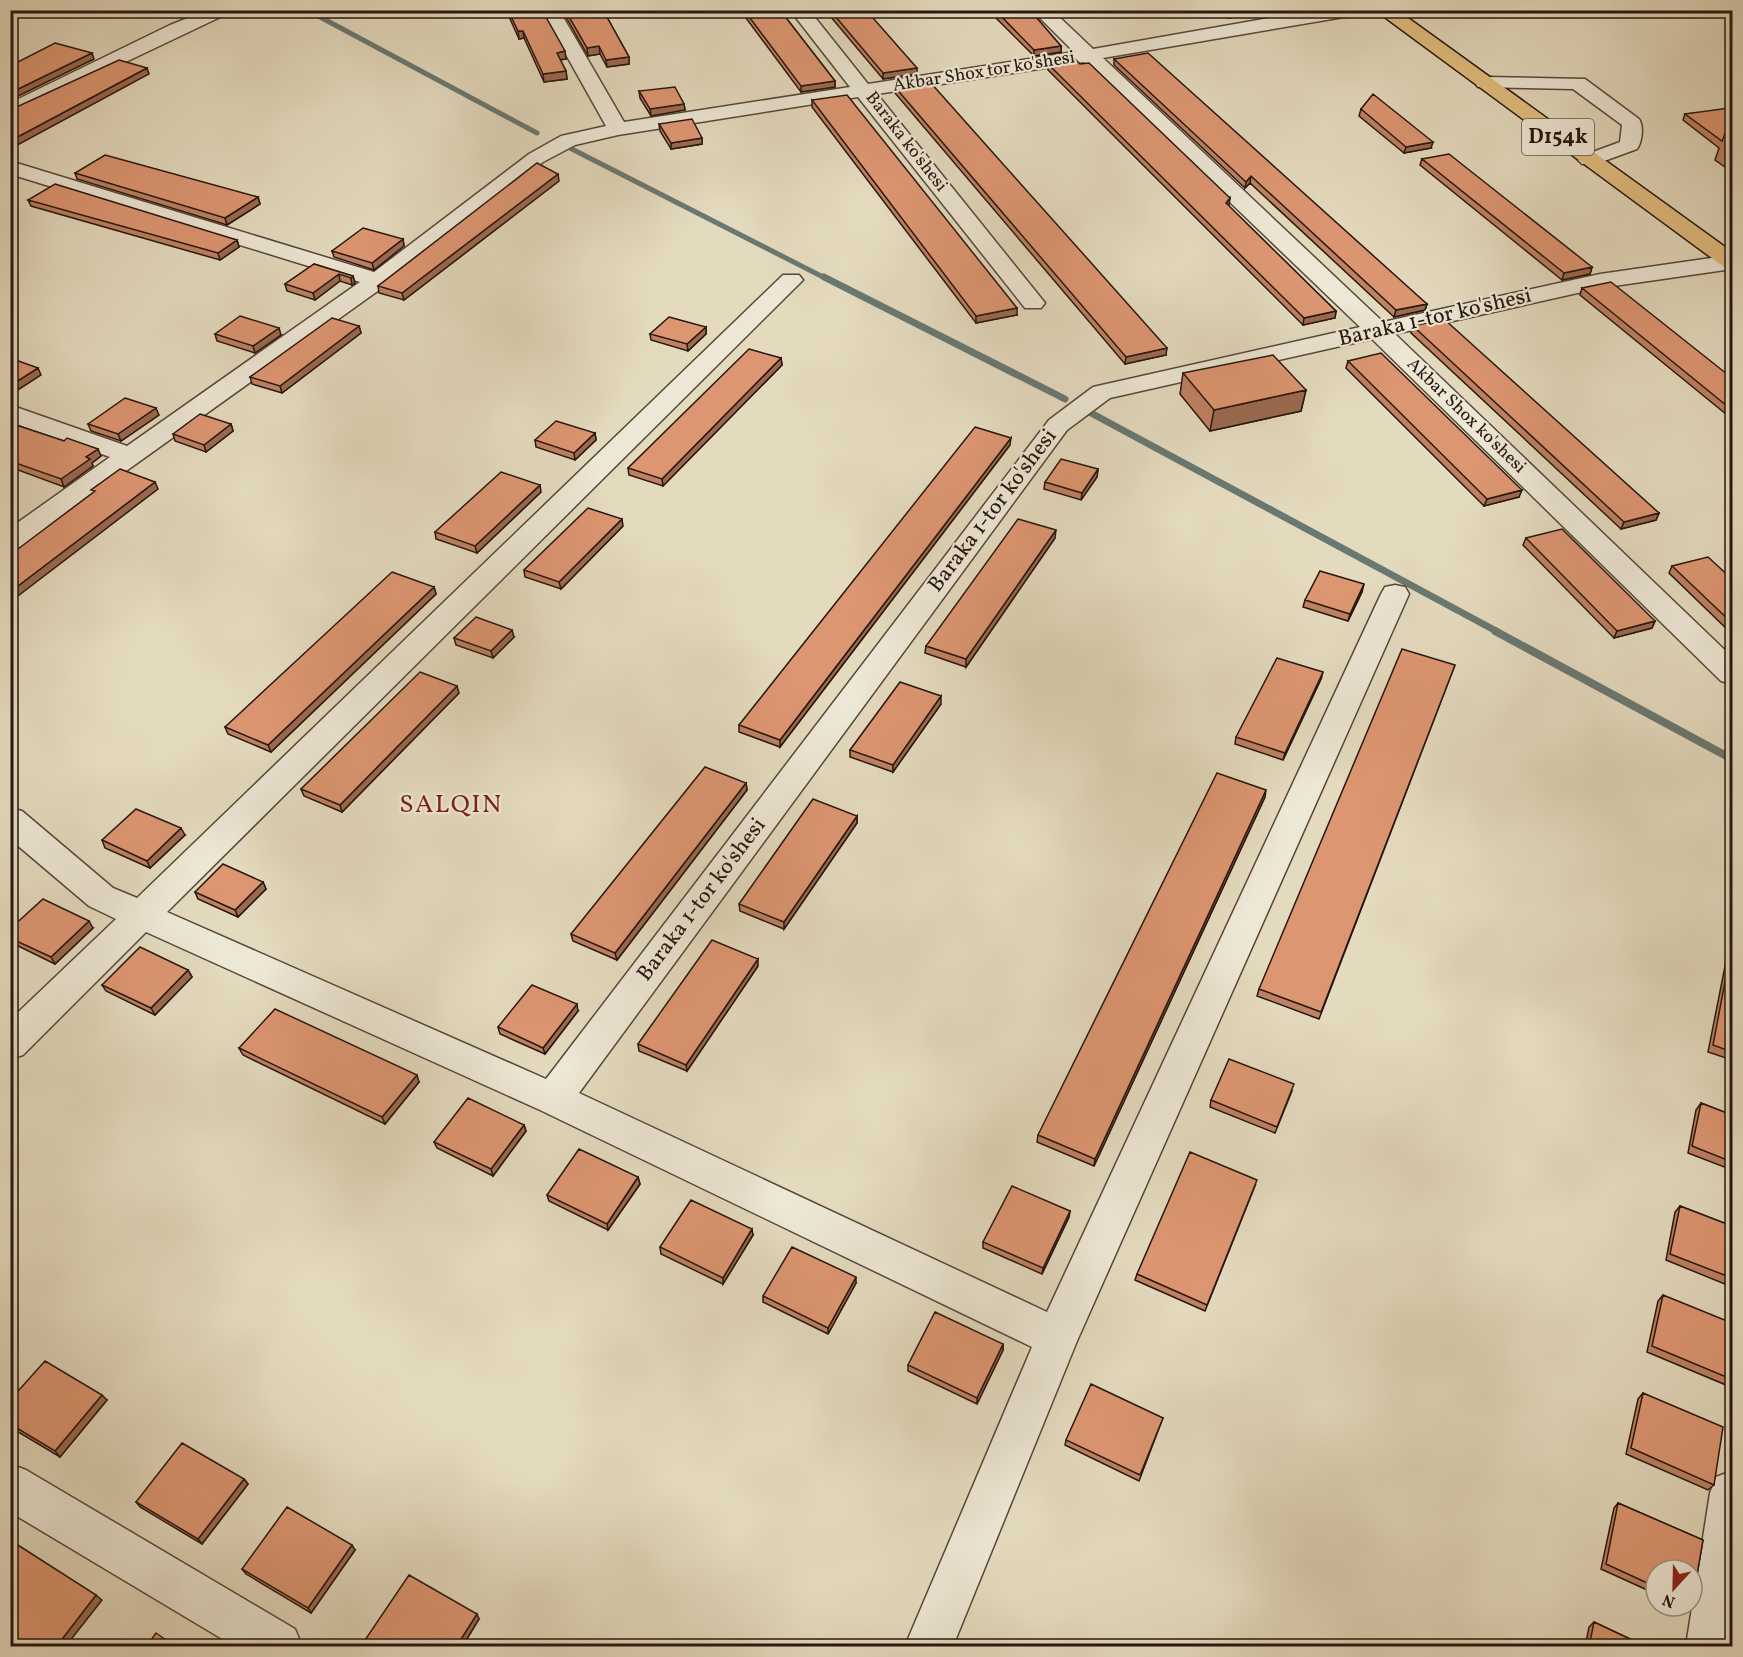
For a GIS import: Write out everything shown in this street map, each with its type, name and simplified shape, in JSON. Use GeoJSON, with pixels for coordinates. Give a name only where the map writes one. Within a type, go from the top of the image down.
{"type":"FeatureCollection","features":[{"type":"Feature","properties":{"kind":"main road","name":"D154k"},"geometry":{"type":"LineString","coordinates":[[1384,10],[1732,262]]}},
{"type":"Feature","properties":{"kind":"street"},"geometry":{"type":"LineString","coordinates":[[10,111],[177,29],[226,10]]}},
{"type":"Feature","properties":{"kind":"street"},"geometry":{"type":"LineString","coordinates":[[550,10],[618,129]]}},
{"type":"Feature","properties":{"kind":"street","name":"Baraka ko'shesi"},"geometry":{"type":"LineString","coordinates":[[799,10],[1033,303]]}},
{"type":"Feature","properties":{"kind":"street","name":"Akbar Shox ko'shesi"},"geometry":{"type":"LineString","coordinates":[[1041,10],[1377,330],[1732,674]]}},
{"type":"Feature","properties":{"kind":"street","name":"Akbar Shox tor ko'shesi"},"geometry":{"type":"LineString","coordinates":[[10,541],[378,280],[536,158],[568,140],[618,129],[1089,55],[1350,10]]}},
{"type":"Feature","properties":{"kind":"street"},"geometry":{"type":"LineString","coordinates":[[1485,83],[1578,83],[1632,123],[1630,145],[1589,160]]}},
{"type":"Feature","properties":{"kind":"street"},"geometry":{"type":"LineString","coordinates":[[10,167],[378,280]]}},
{"type":"Feature","properties":{"kind":"street","name":"Baraka 1-tor ko'shesi"},"geometry":{"type":"LineString","coordinates":[[553,1099],[1058,424],[1102,392],[1600,281],[1732,262]]}},
{"type":"Feature","properties":{"kind":"street"},"geometry":{"type":"LineString","coordinates":[[10,1044],[791,280]]}},
{"type":"Feature","properties":{"kind":"street"},"geometry":{"type":"LineString","coordinates":[[10,413],[129,455]]}},
{"type":"Feature","properties":{"kind":"street"},"geometry":{"type":"LineString","coordinates":[[929,1647],[1058,1338],[1395,594]]}},
{"type":"Feature","properties":{"kind":"street"},"geometry":{"type":"LineString","coordinates":[[10,820],[101,897],[553,1099],[1058,1338]]}},
{"type":"Feature","properties":{"kind":"street"},"geometry":{"type":"LineString","coordinates":[[10,1486],[278,1647]]}},
{"type":"Feature","properties":{"kind":"street"},"geometry":{"type":"LineString","coordinates":[[1710,1647],[1732,1493]]}},
{"type":"Feature","properties":{"kind":"building"},"geometry":{"type":"Polygon","coordinates":[[[508,10],[542,10],[565,51],[557,53],[566,71],[543,74],[523,31],[518,31],[508,10]]]}},
{"type":"Feature","properties":{"kind":"building"},"geometry":{"type":"Polygon","coordinates":[[[565,10],[603,10],[629,57],[606,60],[599,46],[587,48],[565,10]]]}},
{"type":"Feature","properties":{"kind":"building"},"geometry":{"type":"Polygon","coordinates":[[[744,10],[780,10],[835,81],[801,86],[744,10]]]}},
{"type":"Feature","properties":{"kind":"building"},"geometry":{"type":"Polygon","coordinates":[[[830,10],[866,10],[917,68],[883,73],[830,10]]]}},
{"type":"Feature","properties":{"kind":"building"},"geometry":{"type":"Polygon","coordinates":[[[995,10],[1030,10],[1061,46],[1034,50],[995,10]]]}},
{"type":"Feature","properties":{"kind":"building"},"geometry":{"type":"Polygon","coordinates":[[[55,43],[92,53],[10,93],[10,66],[55,43]]]}},
{"type":"Feature","properties":{"kind":"building"},"geometry":{"type":"Polygon","coordinates":[[[1148,53],[1427,304],[1396,310],[1251,176],[1246,182],[1114,59],[1148,53]]]}},
{"type":"Feature","properties":{"kind":"building"},"geometry":{"type":"Polygon","coordinates":[[[1075,59],[1080,64],[1089,63],[1230,198],[1226,203],[1336,311],[1304,318],[1048,64],[1075,59]]]}},
{"type":"Feature","properties":{"kind":"building"},"geometry":{"type":"Polygon","coordinates":[[[119,60],[147,68],[10,141],[10,110],[119,60]]]}},
{"type":"Feature","properties":{"kind":"building"},"geometry":{"type":"Polygon","coordinates":[[[930,82],[1167,348],[1126,357],[895,87],[930,82]]]}},
{"type":"Feature","properties":{"kind":"building"},"geometry":{"type":"Polygon","coordinates":[[[675,87],[684,104],[650,109],[639,91],[675,87]]]}},
{"type":"Feature","properties":{"kind":"building"},"geometry":{"type":"Polygon","coordinates":[[[1373,94],[1433,142],[1406,147],[1361,109],[1373,94]]]}},
{"type":"Feature","properties":{"kind":"building"},"geometry":{"type":"Polygon","coordinates":[[[847,95],[1017,308],[976,316],[812,100],[847,95]]]}},
{"type":"Feature","properties":{"kind":"building"},"geometry":{"type":"Polygon","coordinates":[[[1729,108],[1732,110],[1732,133],[1725,134],[1722,141],[1685,114],[1729,108]]]}},
{"type":"Feature","properties":{"kind":"building"},"geometry":{"type":"Polygon","coordinates":[[[692,119],[702,138],[671,143],[659,124],[692,119]]]}},
{"type":"Feature","properties":{"kind":"building"},"geometry":{"type":"Polygon","coordinates":[[[1449,154],[1592,267],[1564,273],[1422,159],[1449,154]]]}},
{"type":"Feature","properties":{"kind":"building"},"geometry":{"type":"Polygon","coordinates":[[[105,155],[258,197],[225,218],[75,173],[105,155]]]}},
{"type":"Feature","properties":{"kind":"building"},"geometry":{"type":"Polygon","coordinates":[[[537,163],[558,174],[402,293],[378,286],[537,163]]]}},
{"type":"Feature","properties":{"kind":"building"},"geometry":{"type":"Polygon","coordinates":[[[55,184],[237,240],[218,253],[28,200],[55,184]]]}},
{"type":"Feature","properties":{"kind":"building"},"geometry":{"type":"Polygon","coordinates":[[[363,228],[403,239],[372,263],[332,251],[363,228]]]}},
{"type":"Feature","properties":{"kind":"building"},"geometry":{"type":"Polygon","coordinates":[[[314,264],[353,276],[351,278],[339,274],[313,293],[285,284],[314,264]]]}},
{"type":"Feature","properties":{"kind":"building"},"geometry":{"type":"Polygon","coordinates":[[[1611,282],[1732,378],[1732,410],[1582,288],[1611,282]]]}},
{"type":"Feature","properties":{"kind":"building"},"geometry":{"type":"Polygon","coordinates":[[[240,316],[279,328],[253,346],[215,334],[240,316]]]}},
{"type":"Feature","properties":{"kind":"building"},"geometry":{"type":"Polygon","coordinates":[[[669,317],[706,327],[687,344],[650,334],[669,317]]]}},
{"type":"Feature","properties":{"kind":"building"},"geometry":{"type":"Polygon","coordinates":[[[332,318],[359,326],[280,386],[250,377],[332,318]]]}},
{"type":"Feature","properties":{"kind":"building"},"geometry":{"type":"Polygon","coordinates":[[[1444,319],[1659,513],[1624,522],[1413,326],[1444,319]]]}},
{"type":"Feature","properties":{"kind":"building"},"geometry":{"type":"Polygon","coordinates":[[[749,349],[781,358],[662,479],[628,468],[749,349]]]}},
{"type":"Feature","properties":{"kind":"building"},"geometry":{"type":"Polygon","coordinates":[[[1381,353],[1522,490],[1487,499],[1348,361],[1381,353]]]}},
{"type":"Feature","properties":{"kind":"building"},"geometry":{"type":"Polygon","coordinates":[[[1273,355],[1306,390],[1214,410],[1183,373],[1273,355]]]}},
{"type":"Feature","properties":{"kind":"building"},"geometry":{"type":"Polygon","coordinates":[[[10,358],[38,368],[10,386],[10,358]]]}},
{"type":"Feature","properties":{"kind":"building"},"geometry":{"type":"Polygon","coordinates":[[[125,398],[156,408],[118,434],[88,424],[125,398]]]}},
{"type":"Feature","properties":{"kind":"building"},"geometry":{"type":"Polygon","coordinates":[[[200,414],[231,424],[204,445],[173,434],[200,414]]]}},
{"type":"Feature","properties":{"kind":"building"},"geometry":{"type":"Polygon","coordinates":[[[556,421],[595,433],[574,453],[535,440],[556,421]]]}},
{"type":"Feature","properties":{"kind":"building"},"geometry":{"type":"Polygon","coordinates":[[[10,423],[64,441],[67,438],[98,449],[86,457],[90,459],[61,479],[10,461],[10,423]]]}},
{"type":"Feature","properties":{"kind":"building"},"geometry":{"type":"Polygon","coordinates":[[[975,427],[1011,438],[780,740],[739,725],[975,427]]]}},
{"type":"Feature","properties":{"kind":"building"},"geometry":{"type":"Polygon","coordinates":[[[1061,459],[1098,469],[1082,493],[1045,482],[1061,459]]]}},
{"type":"Feature","properties":{"kind":"building"},"geometry":{"type":"Polygon","coordinates":[[[120,469],[155,482],[10,592],[10,555],[95,491],[91,490],[120,469]]]}},
{"type":"Feature","properties":{"kind":"building"},"geometry":{"type":"Polygon","coordinates":[[[501,472],[540,485],[475,546],[435,532],[501,472]]]}},
{"type":"Feature","properties":{"kind":"building"},"geometry":{"type":"Polygon","coordinates":[[[588,508],[622,519],[559,582],[524,570],[588,508]]]}},
{"type":"Feature","properties":{"kind":"building"},"geometry":{"type":"Polygon","coordinates":[[[1018,519],[1056,530],[966,659],[926,646],[1018,519]]]}},
{"type":"Feature","properties":{"kind":"building"},"geometry":{"type":"Polygon","coordinates":[[[1562,529],[1655,621],[1617,631],[1526,538],[1562,529]]]}},
{"type":"Feature","properties":{"kind":"building"},"geometry":{"type":"Polygon","coordinates":[[[1708,557],[1732,579],[1732,623],[1672,566],[1708,557]]]}},
{"type":"Feature","properties":{"kind":"building"},"geometry":{"type":"Polygon","coordinates":[[[1320,571],[1364,584],[1350,614],[1305,600],[1320,571]]]}},
{"type":"Feature","properties":{"kind":"building"},"geometry":{"type":"Polygon","coordinates":[[[392,572],[434,587],[268,745],[225,727],[392,572]]]}},
{"type":"Feature","properties":{"kind":"building"},"geometry":{"type":"Polygon","coordinates":[[[476,617],[512,630],[491,651],[454,638],[476,617]]]}},
{"type":"Feature","properties":{"kind":"building"},"geometry":{"type":"Polygon","coordinates":[[[1402,649],[1455,665],[1321,1012],[1259,989],[1402,649]]]}},
{"type":"Feature","properties":{"kind":"building"},"geometry":{"type":"Polygon","coordinates":[[[1277,658],[1323,672],[1285,753],[1236,737],[1277,658]]]}},
{"type":"Feature","properties":{"kind":"building"},"geometry":{"type":"Polygon","coordinates":[[[420,672],[457,686],[340,805],[301,789],[420,672]]]}},
{"type":"Feature","properties":{"kind":"building"},"geometry":{"type":"Polygon","coordinates":[[[900,682],[941,696],[893,765],[850,750],[900,682]]]}},
{"type":"Feature","properties":{"kind":"building"},"geometry":{"type":"Polygon","coordinates":[[[705,767],[746,783],[615,953],[571,934],[705,767]]]}},
{"type":"Feature","properties":{"kind":"building"},"geometry":{"type":"Polygon","coordinates":[[[1217,773],[1266,790],[1095,1159],[1038,1135],[1217,773]]]}},
{"type":"Feature","properties":{"kind":"building"},"geometry":{"type":"Polygon","coordinates":[[[813,799],[857,816],[784,922],[739,904],[813,799]]]}},
{"type":"Feature","properties":{"kind":"building"},"geometry":{"type":"Polygon","coordinates":[[[136,809],[181,828],[147,861],[102,840],[136,809]]]}},
{"type":"Feature","properties":{"kind":"building"},"geometry":{"type":"Polygon","coordinates":[[[223,864],[263,882],[235,910],[195,892],[223,864]]]}},
{"type":"Feature","properties":{"kind":"building"},"geometry":{"type":"Polygon","coordinates":[[[43,899],[89,921],[51,957],[10,938],[10,929],[43,899]]]}},
{"type":"Feature","properties":{"kind":"building"},"geometry":{"type":"Polygon","coordinates":[[[712,940],[758,959],[686,1065],[638,1044],[712,940]]]}},
{"type":"Feature","properties":{"kind":"building"},"geometry":{"type":"Polygon","coordinates":[[[1732,945],[1732,1052],[1713,1045],[1732,945]]]}},
{"type":"Feature","properties":{"kind":"building"},"geometry":{"type":"Polygon","coordinates":[[[140,947],[188,970],[151,1008],[102,985],[140,947]]]}},
{"type":"Feature","properties":{"kind":"building"},"geometry":{"type":"Polygon","coordinates":[[[532,985],[577,1004],[543,1048],[498,1027],[532,985]]]}},
{"type":"Feature","properties":{"kind":"building"},"geometry":{"type":"Polygon","coordinates":[[[275,1009],[417,1075],[382,1117],[239,1048],[275,1009]]]}},
{"type":"Feature","properties":{"kind":"building"},"geometry":{"type":"Polygon","coordinates":[[[1229,1059],[1294,1084],[1277,1127],[1211,1100],[1229,1059]]]}},
{"type":"Feature","properties":{"kind":"building"},"geometry":{"type":"Polygon","coordinates":[[[468,1098],[524,1125],[491,1169],[434,1142],[468,1098]]]}},
{"type":"Feature","properties":{"kind":"building"},"geometry":{"type":"Polygon","coordinates":[[[1701,1103],[1732,1115],[1732,1162],[1692,1146],[1701,1103]]]}},
{"type":"Feature","properties":{"kind":"building"},"geometry":{"type":"Polygon","coordinates":[[[579,1149],[638,1177],[607,1224],[547,1195],[579,1149]]]}},
{"type":"Feature","properties":{"kind":"building"},"geometry":{"type":"Polygon","coordinates":[[[1190,1152],[1257,1180],[1207,1305],[1137,1274],[1190,1152]]]}},
{"type":"Feature","properties":{"kind":"building"},"geometry":{"type":"Polygon","coordinates":[[[1012,1186],[1070,1211],[1043,1268],[983,1242],[1012,1186]]]}},
{"type":"Feature","properties":{"kind":"building"},"geometry":{"type":"Polygon","coordinates":[[[691,1200],[752,1229],[723,1278],[660,1247],[691,1200]]]}},
{"type":"Feature","properties":{"kind":"building"},"geometry":{"type":"Polygon","coordinates":[[[1680,1206],[1732,1226],[1732,1278],[1670,1254],[1680,1206]]]}},
{"type":"Feature","properties":{"kind":"building"},"geometry":{"type":"Polygon","coordinates":[[[792,1247],[856,1277],[828,1328],[763,1296],[792,1247]]]}},
{"type":"Feature","properties":{"kind":"building"},"geometry":{"type":"Polygon","coordinates":[[[1663,1295],[1732,1323],[1731,1379],[1652,1346],[1663,1295]]]}},
{"type":"Feature","properties":{"kind":"building"},"geometry":{"type":"Polygon","coordinates":[[[935,1312],[1003,1344],[977,1398],[908,1365],[935,1312]]]}},
{"type":"Feature","properties":{"kind":"building"},"geometry":{"type":"Polygon","coordinates":[[[45,1361],[102,1395],[55,1451],[10,1424],[10,1400],[45,1361]]]}},
{"type":"Feature","properties":{"kind":"building"},"geometry":{"type":"Polygon","coordinates":[[[1091,1384],[1163,1418],[1140,1475],[1066,1440],[1091,1384]]]}},
{"type":"Feature","properties":{"kind":"building"},"geometry":{"type":"Polygon","coordinates":[[[1643,1393],[1723,1427],[1714,1485],[1631,1448],[1643,1393]]]}},
{"type":"Feature","properties":{"kind":"building"},"geometry":{"type":"Polygon","coordinates":[[[182,1443],[244,1479],[198,1539],[136,1502],[182,1443]]]}},
{"type":"Feature","properties":{"kind":"building"},"geometry":{"type":"Polygon","coordinates":[[[1618,1503],[1703,1540],[1700,1558],[1644,1558],[1644,1581],[1606,1564],[1618,1503]]]}},
{"type":"Feature","properties":{"kind":"building"},"geometry":{"type":"Polygon","coordinates":[[[287,1507],[352,1545],[308,1608],[242,1569],[287,1507]]]}},
{"type":"Feature","properties":{"kind":"building"},"geometry":{"type":"Polygon","coordinates":[[[10,1540],[96,1595],[56,1647],[23,1647],[10,1638],[10,1540]]]}},
{"type":"Feature","properties":{"kind":"building"},"geometry":{"type":"Polygon","coordinates":[[[409,1575],[477,1614],[456,1647],[377,1647],[365,1640],[409,1575]]]}},
{"type":"Feature","properties":{"kind":"building"},"geometry":{"type":"Polygon","coordinates":[[[1594,1622],[1647,1647],[1589,1647],[1594,1622]]]}},
{"type":"Feature","properties":{"kind":"building"},"geometry":{"type":"Polygon","coordinates":[[[156,1633],[176,1647],[146,1647],[156,1633]]]}},
{"type":"Feature","properties":{"kind":"waterway"},"geometry":{"type":"LineString","coordinates":[[307,10],[537,133]]}},
{"type":"Feature","properties":{"kind":"waterway"},"geometry":{"type":"LineString","coordinates":[[560,143],[827,279]]}},
{"type":"Feature","properties":{"kind":"waterway"},"geometry":{"type":"LineString","coordinates":[[824,277],[1065,399]]}},
{"type":"Feature","properties":{"kind":"waterway"},"geometry":{"type":"LineString","coordinates":[[1091,413],[1498,632]]}},
{"type":"Feature","properties":{"kind":"waterway"},"geometry":{"type":"LineString","coordinates":[[1495,631],[1732,759]]}},
{"type":"Feature","properties":{"kind":"district","name":"SALQIN"},"geometry":{"type":"Point","coordinates":[451,805]}}]}
